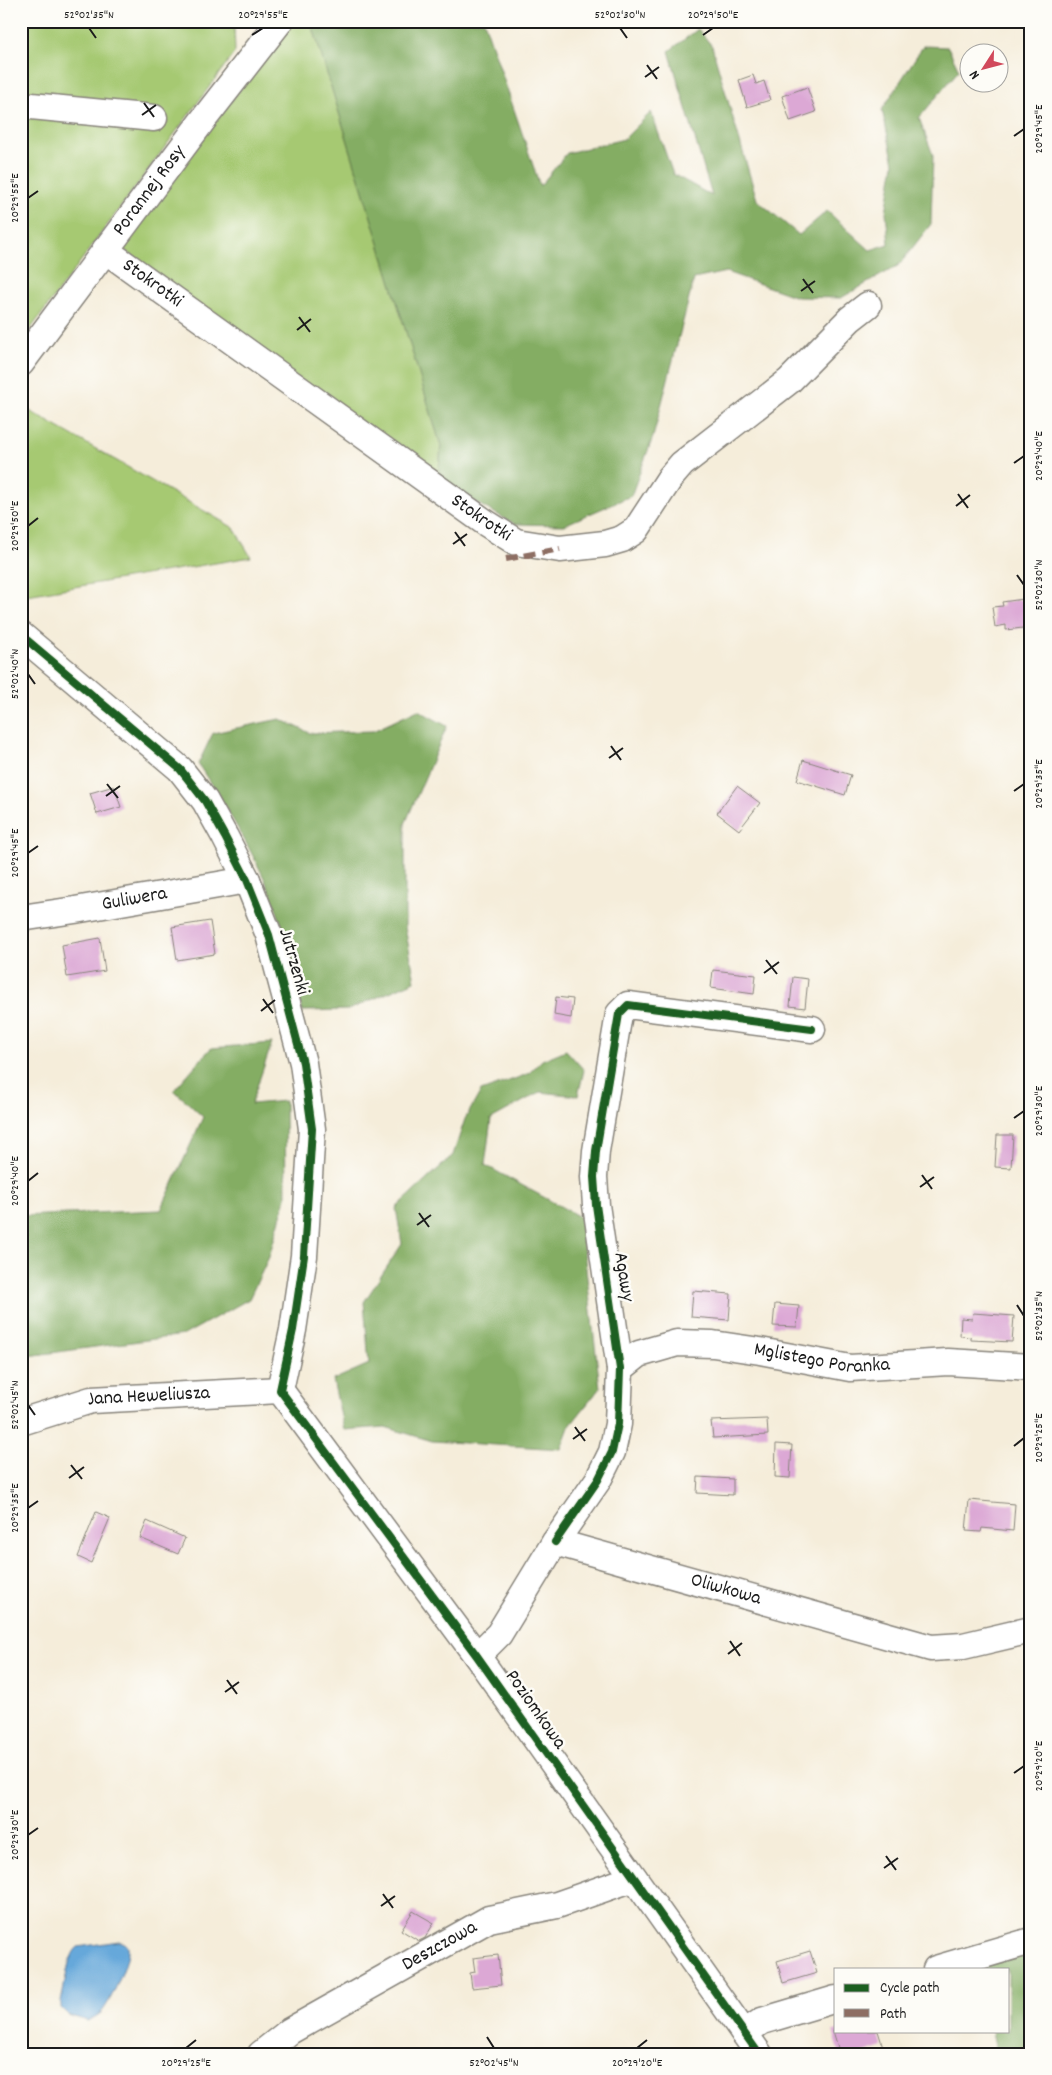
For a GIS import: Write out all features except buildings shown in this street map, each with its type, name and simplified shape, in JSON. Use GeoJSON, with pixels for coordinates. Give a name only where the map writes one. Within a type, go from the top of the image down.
{"type":"FeatureCollection","features":[{"type":"Feature","properties":{"kind":"street","name":"Porannej Rosy"},"geometry":{"type":"LineString","coordinates":[[21,363],[104,250],[280,21]]}},
{"type":"Feature","properties":{"kind":"street"},"geometry":{"type":"LineString","coordinates":[[21,105],[154,118]]}},
{"type":"Feature","properties":{"kind":"street","name":"Stokrotki"},"geometry":{"type":"LineString","coordinates":[[104,250],[486,523],[516,542],[560,549],[605,544],[622,540],[636,530],[670,478],[682,464],[789,381],[850,319],[868,305]]}},
{"type":"Feature","properties":{"kind":"street","name":"Jutrzenki"},"geometry":{"type":"LineString","coordinates":[[21,635],[180,769],[205,801],[247,880],[269,935],[303,1063],[312,1129],[304,1256],[293,1330],[280,1390]]}},
{"type":"Feature","properties":{"kind":"street","name":"Guliwera"},"geometry":{"type":"LineString","coordinates":[[21,918],[247,880]]}},
{"type":"Feature","properties":{"kind":"street","name":"Agawy"},"geometry":{"type":"LineString","coordinates":[[555,1542],[598,1480],[612,1452],[618,1424],[620,1369],[596,1205],[594,1176],[596,1151],[619,1014],[628,1005],[812,1029]]}},
{"type":"Feature","properties":{"kind":"street","name":"Mglistego Poranka"},"geometry":{"type":"LineString","coordinates":[[620,1369],[639,1354],[678,1343],[713,1344],[850,1368],[948,1362],[1031,1367]]}},
{"type":"Feature","properties":{"kind":"street","name":"Jana Heweliusza"},"geometry":{"type":"LineString","coordinates":[[21,1422],[91,1400],[280,1390]]}},
{"type":"Feature","properties":{"kind":"street","name":"Poziomkowa"},"geometry":{"type":"LineString","coordinates":[[280,1390],[477,1656],[751,2044]]}},
{"type":"Feature","properties":{"kind":"street"},"geometry":{"type":"LineString","coordinates":[[477,1656],[499,1634],[555,1542]]}},
{"type":"Feature","properties":{"kind":"street","name":"Oliwkowa"},"geometry":{"type":"LineString","coordinates":[[555,1542],[931,1648],[963,1646],[1031,1630]]}},
{"type":"Feature","properties":{"kind":"street","name":"Deszczowa"},"geometry":{"type":"LineString","coordinates":[[261,2054],[290,2031],[489,1918],[557,1905],[634,1878]]}},
{"type":"Feature","properties":{"kind":"street"},"geometry":{"type":"LineString","coordinates":[[939,1968],[1031,1941]]}},
{"type":"Feature","properties":{"kind":"street"},"geometry":{"type":"LineString","coordinates":[[751,2044],[762,2021],[834,2000]]}},
{"type":"Feature","properties":{"kind":"green space"},"geometry":{"type":"Polygon","coordinates":[[[21,21],[234,21],[235,52],[21,342],[21,21]]]}},
{"type":"Feature","properties":{"kind":"green space"},"geometry":{"type":"Polygon","coordinates":[[[293,21],[311,21],[441,446],[438,482],[119,246],[293,21]]]}},
{"type":"Feature","properties":{"kind":"green space"},"geometry":{"type":"Polygon","coordinates":[[[311,21],[484,21],[540,186],[567,153],[624,139],[651,112],[673,174],[712,196],[669,51],[698,29],[712,46],[757,200],[799,235],[827,211],[870,250],[889,244],[886,212],[894,163],[882,110],[923,46],[948,47],[959,70],[919,118],[933,155],[931,224],[899,265],[841,298],[797,297],[726,272],[694,279],[653,437],[631,496],[564,525],[515,524],[438,482],[441,446],[311,21]]]}},
{"type":"Feature","properties":{"kind":"green space"},"geometry":{"type":"Polygon","coordinates":[[[21,406],[234,528],[251,557],[27,595],[21,600],[21,406]]]}},
{"type":"Feature","properties":{"kind":"green space"},"geometry":{"type":"Polygon","coordinates":[[[418,710],[447,726],[405,824],[405,927],[415,981],[348,1010],[302,1011],[286,943],[271,894],[241,834],[198,764],[213,733],[280,719],[310,733],[373,731],[418,710]]]}},
{"type":"Feature","properties":{"kind":"green space"},"geometry":{"type":"Polygon","coordinates":[[[272,1043],[251,1104],[285,1101],[286,1198],[269,1257],[249,1299],[184,1335],[21,1357],[21,1216],[161,1210],[203,1117],[174,1090],[211,1048],[272,1043]]]}},
{"type":"Feature","properties":{"kind":"green space"},"geometry":{"type":"Polygon","coordinates":[[[566,1050],[584,1070],[578,1096],[540,1092],[491,1119],[485,1165],[580,1217],[600,1388],[569,1427],[561,1449],[432,1441],[385,1427],[344,1430],[333,1380],[369,1364],[364,1302],[402,1244],[396,1208],[453,1155],[465,1119],[481,1091],[528,1074],[542,1060],[566,1050]]]}},
{"type":"Feature","properties":{"kind":"green space"},"geometry":{"type":"Polygon","coordinates":[[[1031,1947],[1031,2054],[1001,2054],[995,2046],[992,2032],[1010,2032],[1010,1968],[978,1968],[1031,1947]]]}},
{"type":"Feature","properties":{"kind":"water"},"geometry":{"type":"Polygon","coordinates":[[[119,1941],[128,1947],[128,1953],[119,1982],[105,2008],[101,2013],[87,2021],[68,2015],[61,2008],[61,2001],[69,1964],[74,1951],[78,1947],[119,1941]]]}},
{"type":"Feature","properties":{"kind":"marked path"},"geometry":{"type":"LineString","coordinates":[[506,559],[560,549]]}},
{"type":"Feature","properties":{"kind":"cycle path"},"geometry":{"type":"LineString","coordinates":[[21,635],[180,769],[205,801],[225,837],[247,880],[269,935],[303,1063],[312,1129],[304,1256],[293,1330],[280,1390],[477,1656],[759,2054]]}},
{"type":"Feature","properties":{"kind":"cycle path"},"geometry":{"type":"LineString","coordinates":[[555,1542],[598,1480],[612,1452],[618,1424],[620,1369],[596,1205],[594,1177],[596,1151],[619,1014],[628,1005],[812,1029]]}}]}
